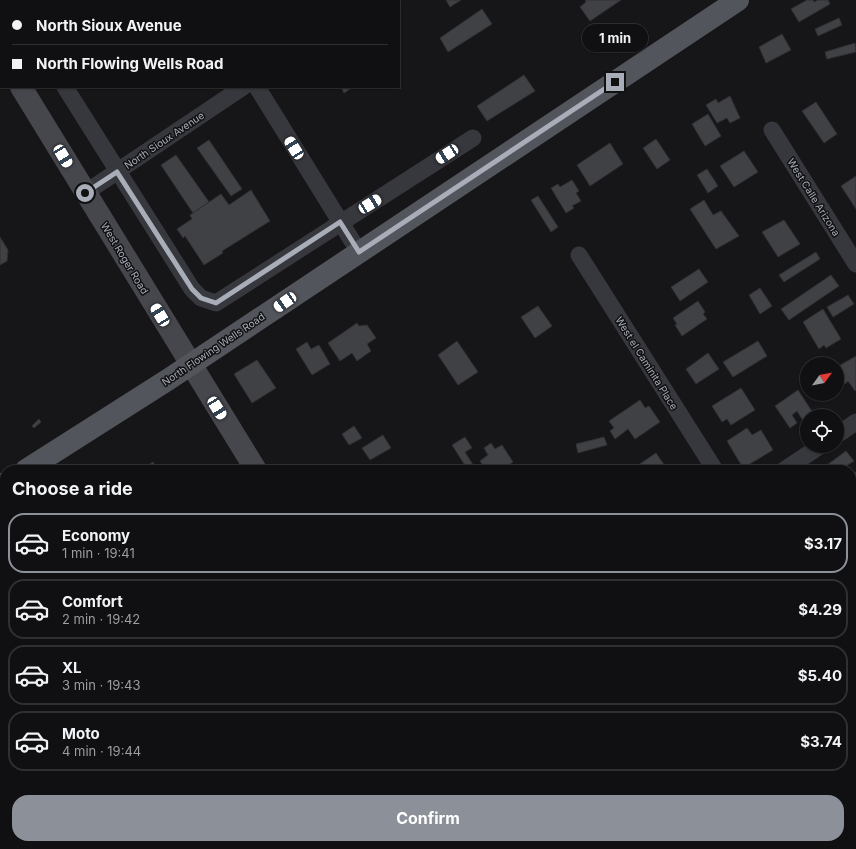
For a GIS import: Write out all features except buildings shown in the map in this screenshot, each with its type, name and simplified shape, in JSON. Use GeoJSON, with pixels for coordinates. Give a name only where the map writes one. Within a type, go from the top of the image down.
{"type":"FeatureCollection","features":[{"type":"Feature","properties":{"kind":"main road","name":"North Flowing Wells Road"},"geometry":{"type":"LineString","coordinates":[[34,465],[190,365],[738,0]]}},
{"type":"Feature","properties":{"kind":"street","name":"West Roger Road"},"geometry":{"type":"LineString","coordinates":[[22,88],[190,365],[253,465]]}},
{"type":"Feature","properties":{"kind":"street"},"geometry":{"type":"LineString","coordinates":[[66,88],[117,172],[192,289],[201,298],[216,303],[473,138]]}},
{"type":"Feature","properties":{"kind":"street","name":"North Sioux Avenue"},"geometry":{"type":"LineString","coordinates":[[85,193],[242,88]]}},
{"type":"Feature","properties":{"kind":"street"},"geometry":{"type":"LineString","coordinates":[[258,88],[359,252]]}},
{"type":"Feature","properties":{"kind":"street","name":"West Calle Arizona"},"geometry":{"type":"LineString","coordinates":[[772,130],[856,264]]}},
{"type":"Feature","properties":{"kind":"street","name":"West el Caminita Place"},"geometry":{"type":"LineString","coordinates":[[579,255],[712,465]]}},
{"type":"Feature","properties":{"kind":"street"},"geometry":{"type":"LineString","coordinates":[[844,430],[856,422]]}},
{"type":"Feature","properties":{"kind":"street"},"geometry":{"type":"LineString","coordinates":[[792,465],[810,453]]}},
{"type":"Feature","properties":{"kind":"route"},"geometry":{"type":"LineString","coordinates":[[85,193],[117,172],[192,289],[201,298],[209,302],[216,303],[340,222],[359,252],[470,180],[615,82]]}}]}
